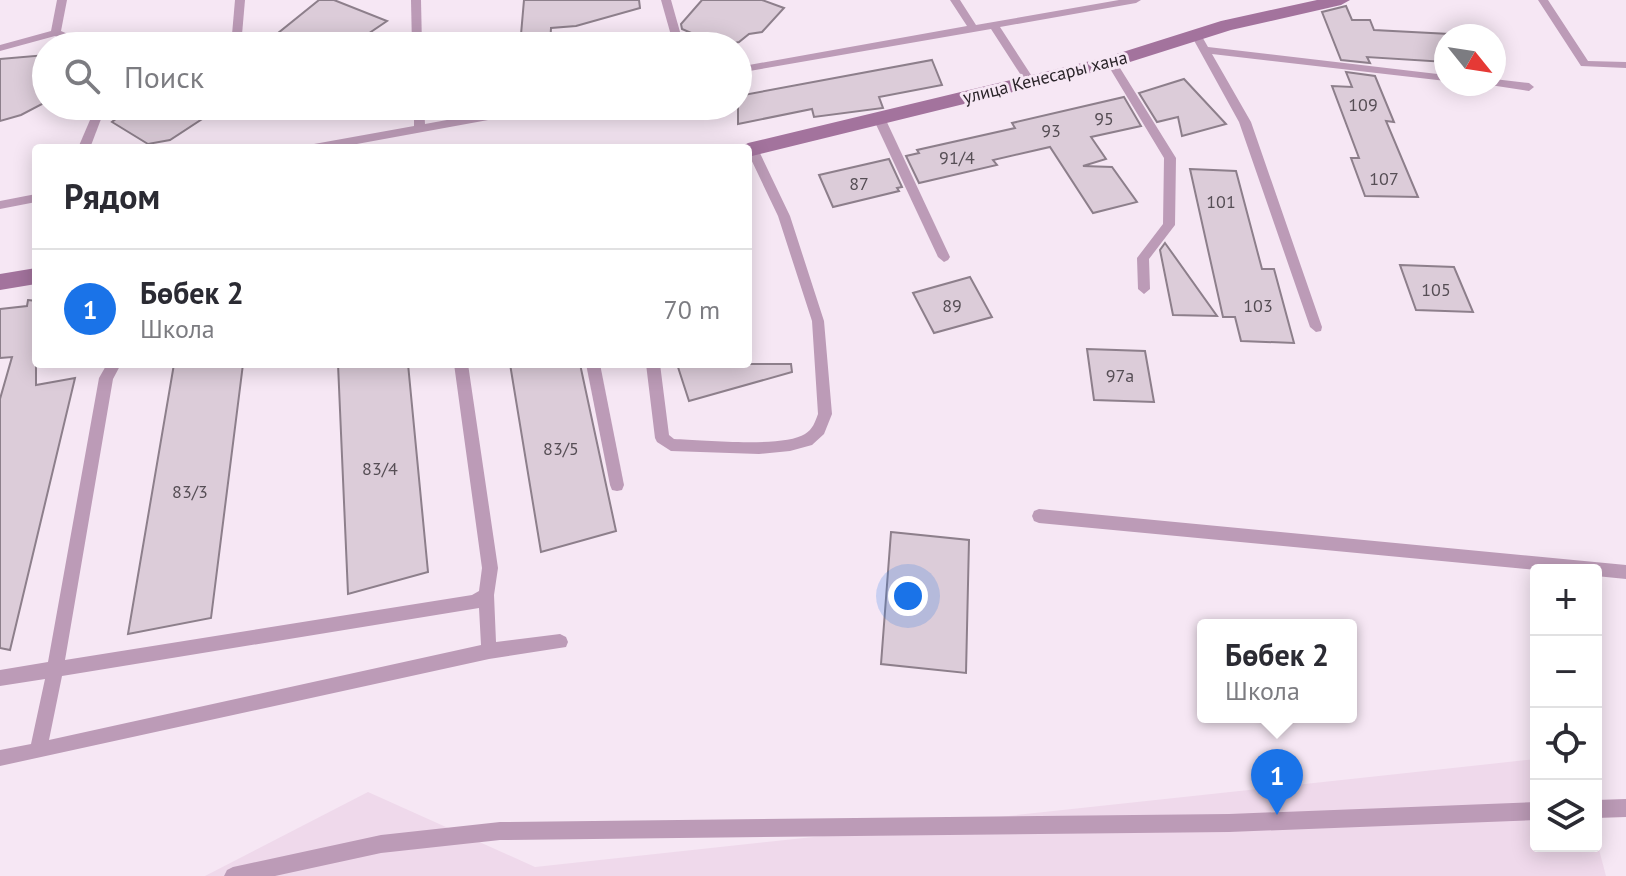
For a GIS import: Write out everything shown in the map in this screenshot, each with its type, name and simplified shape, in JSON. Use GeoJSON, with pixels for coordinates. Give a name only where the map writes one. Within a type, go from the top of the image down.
{"type":"FeatureCollection","features":[{"type":"Feature","properties":{"kind":"street","name":"улица Кенесары хана"},"geometry":{"type":"LineString","coordinates":[[752,150],[1200,42],[1341,0]]}},
{"type":"Feature","properties":{"kind":"street"},"geometry":{"type":"LineString","coordinates":[[0,282],[32,277]]}},
{"type":"Feature","properties":{"kind":"lane"},"geometry":{"type":"LineString","coordinates":[[56,32],[62,0]]}},
{"type":"Feature","properties":{"kind":"lane"},"geometry":{"type":"LineString","coordinates":[[237,32],[240,0]]}},
{"type":"Feature","properties":{"kind":"lane"},"geometry":{"type":"LineString","coordinates":[[416,0],[417,32]]}},
{"type":"Feature","properties":{"kind":"lane"},"geometry":{"type":"LineString","coordinates":[[666,0],[675,32]]}},
{"type":"Feature","properties":{"kind":"lane"},"geometry":{"type":"LineString","coordinates":[[955,0],[974,29]]}},
{"type":"Feature","properties":{"kind":"lane"},"geometry":{"type":"LineString","coordinates":[[752,68],[1136,0]]}},
{"type":"Feature","properties":{"kind":"lane"},"geometry":{"type":"LineString","coordinates":[[1543,0],[1585,64],[1626,65]]}},
{"type":"Feature","properties":{"kind":"lane"},"geometry":{"type":"LineString","coordinates":[[994,26],[1030,81]]}},
{"type":"Feature","properties":{"kind":"lane"},"geometry":{"type":"LineString","coordinates":[[0,48],[32,39]]}},
{"type":"Feature","properties":{"kind":"lane"},"geometry":{"type":"LineString","coordinates":[[1200,42],[1434,76]]}},
{"type":"Feature","properties":{"kind":"lane"},"geometry":{"type":"LineString","coordinates":[[1200,42],[1245,122],[1316,327]]}},
{"type":"Feature","properties":{"kind":"lane"},"geometry":{"type":"LineString","coordinates":[[1111,62],[1170,158],[1169,225],[1143,258],[1144,289]]}},
{"type":"Feature","properties":{"kind":"lane"},"geometry":{"type":"LineString","coordinates":[[1506,84],[1529,87]]}},
{"type":"Feature","properties":{"kind":"lane"},"geometry":{"type":"LineString","coordinates":[[879,118],[944,257]]}},
{"type":"Feature","properties":{"kind":"lane"},"geometry":{"type":"LineString","coordinates":[[86,144],[95,120]]}},
{"type":"Feature","properties":{"kind":"lane"},"geometry":{"type":"LineString","coordinates":[[420,120],[420,129]]}},
{"type":"Feature","properties":{"kind":"lane"},"geometry":{"type":"LineString","coordinates":[[336,144],[468,120]]}},
{"type":"Feature","properties":{"kind":"lane"},"geometry":{"type":"LineString","coordinates":[[653,368],[662,438],[671,445],[759,448],[807,441],[819,430],[825,414],[818,321],[784,216],[752,154]]}},
{"type":"Feature","properties":{"kind":"lane"},"geometry":{"type":"LineString","coordinates":[[0,205],[32,199]]}},
{"type":"Feature","properties":{"kind":"lane"},"geometry":{"type":"LineString","coordinates":[[38,751],[106,378],[112,368]]}},
{"type":"Feature","properties":{"kind":"lane"},"geometry":{"type":"LineString","coordinates":[[462,368],[490,568],[486,595],[489,651]]}},
{"type":"Feature","properties":{"kind":"lane"},"geometry":{"type":"LineString","coordinates":[[594,368],[617,485]]}},
{"type":"Feature","properties":{"kind":"lane"},"geometry":{"type":"LineString","coordinates":[[1039,516],[1626,572]]}},
{"type":"Feature","properties":{"kind":"lane"},"geometry":{"type":"LineString","coordinates":[[0,678],[475,602],[486,595]]}},
{"type":"Feature","properties":{"kind":"lane"},"geometry":{"type":"LineString","coordinates":[[0,758],[489,651],[560,642]]}},
{"type":"Feature","properties":{"kind":"lane"},"geometry":{"type":"LineString","coordinates":[[1602,809],[1626,808]]}},
{"type":"Feature","properties":{"kind":"lane"},"geometry":{"type":"LineString","coordinates":[[233,876],[381,844],[500,831],[1165,824],[1530,811]]}},
{"type":"Feature","properties":{"kind":"shaded area"},"geometry":{"type":"Polygon","coordinates":[[[1530,760],[1530,852],[1600,852],[1606,876],[205,876],[368,792],[535,867],[1530,760]]]}},
{"type":"Feature","properties":{"kind":"building"},"geometry":{"type":"Polygon","coordinates":[[[319,0],[334,0],[387,21],[371,32],[279,32],[319,0]]]}},
{"type":"Feature","properties":{"kind":"building"},"geometry":{"type":"Polygon","coordinates":[[[524,0],[639,0],[640,8],[576,26],[551,28],[551,32],[521,32],[524,0]]]}},
{"type":"Feature","properties":{"kind":"building"},"geometry":{"type":"Polygon","coordinates":[[[702,0],[762,0],[784,8],[762,32],[689,32],[682,29],[681,24],[702,0]]]}},
{"type":"Feature","properties":{"kind":"building"},"geometry":{"type":"Polygon","coordinates":[[[1346,6],[1352,20],[1370,20],[1374,30],[1434,33],[1434,61],[1367,57],[1370,63],[1341,60],[1322,12],[1346,6]]]}},
{"type":"Feature","properties":{"kind":"building"},"geometry":{"type":"Polygon","coordinates":[[[32,56],[32,109],[0,121],[0,59],[32,56]]]}},
{"type":"Feature","properties":{"kind":"building"},"geometry":{"type":"Polygon","coordinates":[[[932,60],[942,85],[879,97],[883,108],[814,117],[812,109],[738,124],[738,120],[752,120],[752,93],[932,60]]]}},
{"type":"Feature","properties":{"kind":"building"},"geometry":{"type":"Polygon","coordinates":[[[1346,72],[1375,76],[1394,122],[1386,121],[1418,197],[1365,196],[1351,158],[1359,158],[1332,86],[1352,87],[1346,72]]]}},
{"type":"Feature","properties":{"kind":"building"},"geometry":{"type":"Polygon","coordinates":[[[1184,79],[1226,124],[1182,136],[1178,117],[1157,122],[1139,93],[1184,79]]]}},
{"type":"Feature","properties":{"kind":"building"},"geometry":{"type":"Polygon","coordinates":[[[1124,97],[1141,126],[1091,137],[1106,159],[1083,166],[1112,167],[1137,202],[1093,213],[1050,147],[993,160],[997,165],[919,183],[906,156],[919,153],[917,150],[1015,128],[1012,123],[1124,97]]]}},
{"type":"Feature","properties":{"kind":"building"},"geometry":{"type":"Polygon","coordinates":[[[201,120],[170,140],[148,144],[112,122],[201,120]]]}},
{"type":"Feature","properties":{"kind":"building"},"geometry":{"type":"Polygon","coordinates":[[[889,159],[902,187],[897,188],[899,191],[833,207],[819,175],[889,159]]]}},
{"type":"Feature","properties":{"kind":"building"},"geometry":{"type":"Polygon","coordinates":[[[1190,169],[1236,171],[1262,269],[1274,269],[1294,343],[1241,341],[1235,317],[1223,317],[1190,169]]]}},
{"type":"Feature","properties":{"kind":"building"},"geometry":{"type":"Polygon","coordinates":[[[1165,243],[1217,316],[1173,315],[1160,250],[1165,243]]]}},
{"type":"Feature","properties":{"kind":"building"},"geometry":{"type":"Polygon","coordinates":[[[1400,265],[1454,267],[1473,312],[1416,310],[1400,265]]]}},
{"type":"Feature","properties":{"kind":"building"},"geometry":{"type":"Polygon","coordinates":[[[970,277],[992,317],[934,333],[913,293],[970,277]]]}},
{"type":"Feature","properties":{"kind":"building"},"geometry":{"type":"Polygon","coordinates":[[[28,300],[32,300],[32,368],[36,368],[36,385],[75,378],[10,650],[0,648],[0,399],[12,357],[0,358],[0,309],[27,306],[28,300]]]}},
{"type":"Feature","properties":{"kind":"building"},"geometry":{"type":"Polygon","coordinates":[[[1087,349],[1145,351],[1154,402],[1094,400],[1087,349]]]}},
{"type":"Feature","properties":{"kind":"building"},"geometry":{"type":"Polygon","coordinates":[[[752,364],[791,364],[792,372],[689,401],[678,368],[752,368],[752,364]]]}},
{"type":"Feature","properties":{"kind":"building"},"geometry":{"type":"Polygon","coordinates":[[[173,368],[242,368],[211,618],[128,634],[173,368]]]}},
{"type":"Feature","properties":{"kind":"building"},"geometry":{"type":"Polygon","coordinates":[[[338,368],[408,368],[428,572],[348,594],[338,368]]]}},
{"type":"Feature","properties":{"kind":"building"},"geometry":{"type":"Polygon","coordinates":[[[511,368],[581,368],[616,531],[541,552],[511,368]]]}},
{"type":"Feature","properties":{"kind":"building"},"geometry":{"type":"Polygon","coordinates":[[[891,532],[969,540],[966,673],[881,664],[891,532]]]}},
{"type":"Feature","properties":{"kind":"place","name":"Бөбек 2"},"geometry":{"type":"Point","coordinates":[1277,815]}}]}
